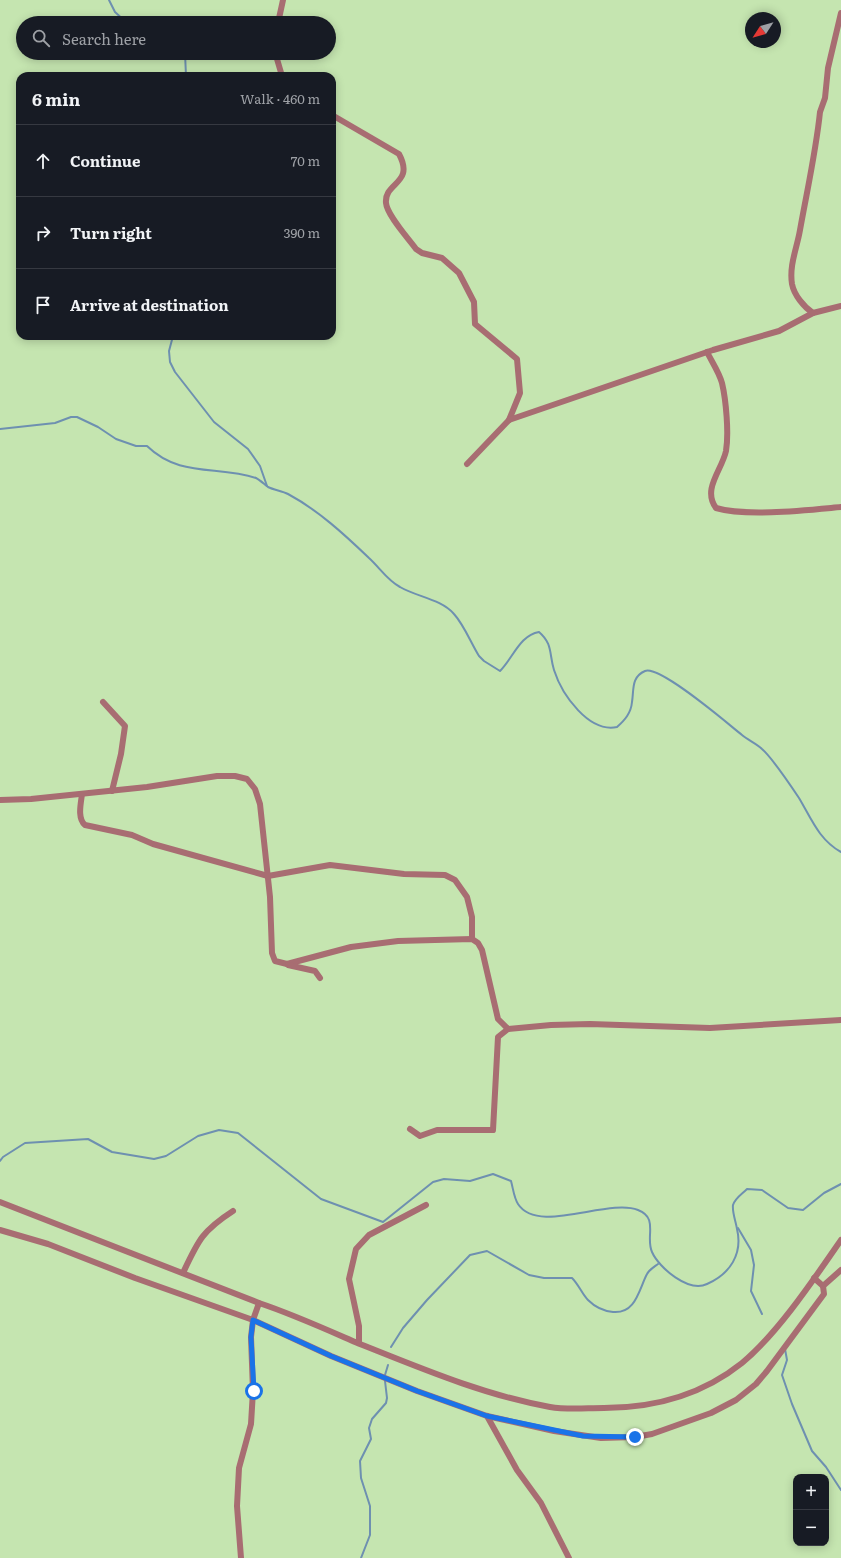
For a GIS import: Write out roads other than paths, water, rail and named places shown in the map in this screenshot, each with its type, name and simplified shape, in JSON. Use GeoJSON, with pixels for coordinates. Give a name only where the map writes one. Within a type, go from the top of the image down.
{"type":"FeatureCollection","features":[{"type":"Feature","properties":{"kind":"street"},"geometry":{"type":"LineString","coordinates":[[280,16],[283,0]]}},
{"type":"Feature","properties":{"kind":"street"},"geometry":{"type":"LineString","coordinates":[[813,313],[802,303],[792,286],[792,261],[800,231],[820,112],[825,98],[828,68],[841,13]]}},
{"type":"Feature","properties":{"kind":"street"},"geometry":{"type":"LineString","coordinates":[[277,60],[281,72]]}},
{"type":"Feature","properties":{"kind":"street"},"geometry":{"type":"LineString","coordinates":[[336,117],[399,154],[404,164],[403,175],[386,194],[386,203],[389,212],[416,249],[422,253],[442,258],[459,273],[474,302],[475,324],[517,360],[520,393],[510,420],[467,464]]}},
{"type":"Feature","properties":{"kind":"street"},"geometry":{"type":"LineString","coordinates":[[510,420],[707,352],[779,331],[813,313],[841,306]]}},
{"type":"Feature","properties":{"kind":"street"},"geometry":{"type":"LineString","coordinates":[[707,352],[722,383],[726,427],[726,450],[723,461],[711,487],[710,495],[716,508],[727,511],[752,512],[794,511],[841,507]]}},
{"type":"Feature","properties":{"kind":"street"},"geometry":{"type":"LineString","coordinates":[[103,702],[125,726],[121,754],[112,791]]}},
{"type":"Feature","properties":{"kind":"street"},"geometry":{"type":"LineString","coordinates":[[0,800],[112,791],[217,776],[235,776],[247,779],[255,789],[260,804],[268,876],[272,953],[275,961],[314,971],[320,978]]}},
{"type":"Feature","properties":{"kind":"street"},"geometry":{"type":"LineString","coordinates":[[82,794],[80,816],[85,825],[126,833],[153,844],[268,876],[330,865],[404,874],[445,876],[454,880],[467,897],[472,917],[472,939]]}},
{"type":"Feature","properties":{"kind":"street"},"geometry":{"type":"LineString","coordinates":[[287,964],[362,945],[398,941],[472,939],[478,943],[482,950],[498,1019],[508,1029]]}},
{"type":"Feature","properties":{"kind":"street"},"geometry":{"type":"LineString","coordinates":[[410,1129],[420,1136],[437,1130],[493,1130],[498,1037],[508,1029],[552,1025],[590,1024],[710,1028],[841,1020]]}},
{"type":"Feature","properties":{"kind":"street"},"geometry":{"type":"LineString","coordinates":[[0,1202],[258,1303],[294,1314],[358,1343],[443,1376],[486,1390],[551,1407],[620,1408],[655,1404],[695,1392],[714,1382],[741,1363],[760,1346],[814,1278],[841,1240]]}},
{"type":"Feature","properties":{"kind":"street"},"geometry":{"type":"LineString","coordinates":[[358,1343],[359,1326],[349,1279],[356,1249],[369,1235],[426,1205]]}},
{"type":"Feature","properties":{"kind":"street"},"geometry":{"type":"LineString","coordinates":[[183,1273],[197,1242],[207,1229],[232,1211]]}},
{"type":"Feature","properties":{"kind":"street"},"geometry":{"type":"LineString","coordinates":[[0,1230],[48,1244],[135,1278],[253,1320],[331,1356],[417,1391],[487,1416],[583,1436],[635,1437],[658,1432],[711,1413],[748,1392],[768,1372],[824,1294],[823,1286],[814,1278]]}},
{"type":"Feature","properties":{"kind":"street"},"geometry":{"type":"LineString","coordinates":[[823,1286],[840,1274]]}},
{"type":"Feature","properties":{"kind":"street"},"geometry":{"type":"LineString","coordinates":[[241,1558],[237,1506],[239,1468],[251,1424],[254,1391],[251,1337],[253,1320],[258,1303]]}},
{"type":"Feature","properties":{"kind":"street"},"geometry":{"type":"LineString","coordinates":[[487,1416],[517,1470],[541,1503],[569,1558]]}},
{"type":"Feature","properties":{"kind":"waterway"},"geometry":{"type":"LineString","coordinates":[[109,0],[115,12],[119,16]]}},
{"type":"Feature","properties":{"kind":"waterway"},"geometry":{"type":"LineString","coordinates":[[185,60],[186,72]]}},
{"type":"Feature","properties":{"kind":"waterway"},"geometry":{"type":"LineString","coordinates":[[172,340],[169,351],[170,362],[175,372],[214,422],[248,449],[260,466],[267,486]]}},
{"type":"Feature","properties":{"kind":"waterway"},"geometry":{"type":"LineString","coordinates":[[0,429],[55,423],[71,417],[77,417],[98,427],[116,439],[136,446],[147,446],[172,463],[186,467],[241,474],[256,478],[268,487],[286,493],[299,500],[331,523],[395,584],[449,609],[461,623],[479,656],[500,671],[522,642],[532,634],[539,632],[549,645],[552,664],[563,690],[578,710],[596,724],[607,727],[617,727],[625,719],[631,706],[635,680],[645,671],[653,672],[665,677],[709,708],[744,737],[758,745],[776,765],[799,798],[821,835],[833,847],[841,852]]}},
{"type":"Feature","properties":{"kind":"waterway"},"geometry":{"type":"LineString","coordinates":[[0,1161],[3,1157],[25,1143],[88,1139],[112,1152],[154,1159],[166,1156],[198,1136],[219,1130],[238,1133],[321,1199],[383,1222],[433,1182],[444,1179],[470,1181],[493,1174],[511,1181],[518,1204],[528,1213],[541,1216],[557,1216],[609,1208],[625,1208],[638,1210],[644,1213],[650,1223],[650,1246],[652,1252],[661,1265],[668,1272],[684,1282],[700,1286],[707,1284],[722,1275],[733,1262],[738,1247],[733,1205],[737,1198],[747,1189],[762,1190],[788,1208],[803,1210],[824,1193],[841,1184]]}},
{"type":"Feature","properties":{"kind":"waterway"},"geometry":{"type":"LineString","coordinates":[[738,1228],[751,1250],[754,1265],[751,1291],[762,1314]]}},
{"type":"Feature","properties":{"kind":"waterway"},"geometry":{"type":"LineString","coordinates":[[391,1347],[403,1328],[427,1300],[470,1255],[487,1251],[529,1275],[544,1278],[572,1278],[586,1298],[596,1307],[613,1312],[621,1312],[632,1305],[648,1273],[658,1264]]}},
{"type":"Feature","properties":{"kind":"waterway"},"geometry":{"type":"LineString","coordinates":[[785,1349],[787,1360],[782,1375],[792,1404],[812,1451],[826,1467],[841,1490]]}},
{"type":"Feature","properties":{"kind":"waterway"},"geometry":{"type":"LineString","coordinates":[[385,1375],[388,1365]]}},
{"type":"Feature","properties":{"kind":"waterway"},"geometry":{"type":"LineString","coordinates":[[361,1558],[370,1535],[370,1506],[361,1478],[360,1461],[371,1439],[369,1428],[372,1419],[386,1403],[387,1398],[385,1381]]}}]}
